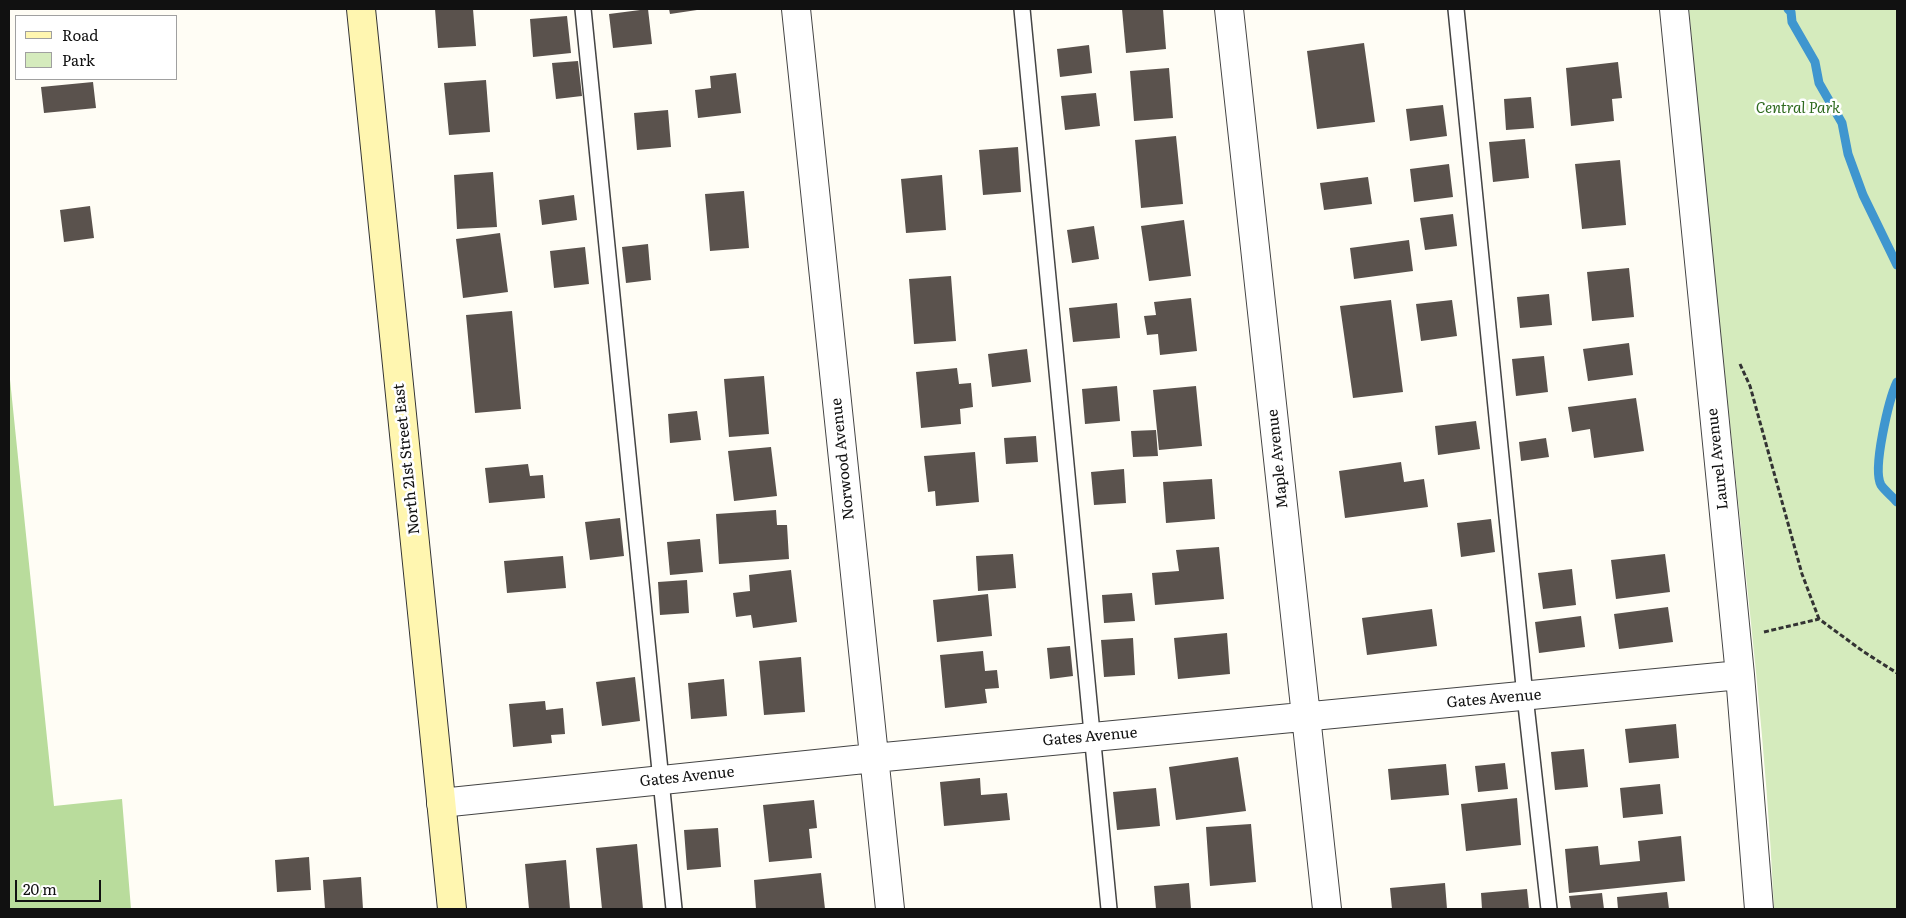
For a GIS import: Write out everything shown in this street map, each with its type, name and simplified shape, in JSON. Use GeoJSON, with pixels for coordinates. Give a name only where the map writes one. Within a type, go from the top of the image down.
{"type":"FeatureCollection","features":[{"type":"Feature","properties":{"kind":"street","name":"North 21st Street East"},"geometry":{"type":"LineString","coordinates":[[361,9],[452,909]]}},
{"type":"Feature","properties":{"kind":"street","name":"Norwood Avenue"},"geometry":{"type":"LineString","coordinates":[[796,9],[890,909]]}},
{"type":"Feature","properties":{"kind":"street","name":"Maple Avenue"},"geometry":{"type":"LineString","coordinates":[[1229,9],[1327,909]]}},
{"type":"Feature","properties":{"kind":"street","name":"Laurel Avenue"},"geometry":{"type":"LineString","coordinates":[[1674,9],[1738,663],[1759,909]]}},
{"type":"Feature","properties":{"kind":"street","name":"Gates Avenue"},"geometry":{"type":"LineString","coordinates":[[441,803],[874,758],[1525,696],[1738,663]]}},
{"type":"Feature","properties":{"kind":"lane"},"geometry":{"type":"LineString","coordinates":[[583,9],[674,909]]}},
{"type":"Feature","properties":{"kind":"lane"},"geometry":{"type":"LineString","coordinates":[[1022,9],[1109,909]]}},
{"type":"Feature","properties":{"kind":"lane"},"geometry":{"type":"LineString","coordinates":[[1456,9],[1525,696],[1549,909]]}},
{"type":"Feature","properties":{"kind":"path"},"geometry":{"type":"LineString","coordinates":[[1708,356],[1737,358],[1750,386],[1802,574],[1819,619],[1864,652],[1897,673]]}},
{"type":"Feature","properties":{"kind":"path"},"geometry":{"type":"LineString","coordinates":[[1738,663],[1760,633],[1819,619]]}},
{"type":"Feature","properties":{"kind":"green space","name":"Central Park"},"geometry":{"type":"Polygon","coordinates":[[[1689,9],[1897,9],[1897,909],[1774,909],[1767,792],[1689,9]]]}},
{"type":"Feature","properties":{"kind":"green space"},"geometry":{"type":"Polygon","coordinates":[[[9,370],[54,806],[122,799],[131,909],[9,909],[9,370]]]}},
{"type":"Feature","properties":{"kind":"building"},"geometry":{"type":"Polygon","coordinates":[[[435,9],[473,9],[476,46],[438,48],[435,9]]]}},
{"type":"Feature","properties":{"kind":"building"},"geometry":{"type":"Polygon","coordinates":[[[648,9],[652,44],[613,48],[609,14],[648,9]]]}},
{"type":"Feature","properties":{"kind":"building"},"geometry":{"type":"Polygon","coordinates":[[[669,9],[697,9],[697,10],[670,14],[669,9]]]}},
{"type":"Feature","properties":{"kind":"building"},"geometry":{"type":"Polygon","coordinates":[[[1122,9],[1163,9],[1166,49],[1126,53],[1122,9]]]}},
{"type":"Feature","properties":{"kind":"building"},"geometry":{"type":"Polygon","coordinates":[[[567,16],[571,53],[533,57],[530,19],[567,16]]]}},
{"type":"Feature","properties":{"kind":"building"},"geometry":{"type":"Polygon","coordinates":[[[1364,43],[1375,122],[1317,129],[1307,51],[1364,43]]]}},
{"type":"Feature","properties":{"kind":"building"},"geometry":{"type":"Polygon","coordinates":[[[1089,45],[1092,73],[1060,77],[1057,49],[1089,45]]]}},
{"type":"Feature","properties":{"kind":"building"},"geometry":{"type":"Polygon","coordinates":[[[578,61],[582,96],[556,99],[552,63],[578,61]]]}},
{"type":"Feature","properties":{"kind":"building"},"geometry":{"type":"Polygon","coordinates":[[[1618,62],[1622,98],[1612,99],[1614,121],[1571,126],[1566,68],[1618,62]]]}},
{"type":"Feature","properties":{"kind":"building"},"geometry":{"type":"Polygon","coordinates":[[[1169,68],[1173,118],[1134,121],[1130,71],[1169,68]]]}},
{"type":"Feature","properties":{"kind":"building"},"geometry":{"type":"Polygon","coordinates":[[[736,73],[741,113],[698,118],[695,90],[711,88],[710,76],[736,73]]]}},
{"type":"Feature","properties":{"kind":"building"},"geometry":{"type":"Polygon","coordinates":[[[486,80],[490,132],[449,135],[444,83],[486,80]]]}},
{"type":"Feature","properties":{"kind":"building"},"geometry":{"type":"Polygon","coordinates":[[[93,82],[96,108],[44,113],[41,87],[93,82]]]}},
{"type":"Feature","properties":{"kind":"building"},"geometry":{"type":"Polygon","coordinates":[[[1096,93],[1100,126],[1065,130],[1061,96],[1096,93]]]}},
{"type":"Feature","properties":{"kind":"building"},"geometry":{"type":"Polygon","coordinates":[[[1531,97],[1534,128],[1506,130],[1504,99],[1531,97]]]}},
{"type":"Feature","properties":{"kind":"building"},"geometry":{"type":"Polygon","coordinates":[[[1443,105],[1447,136],[1410,141],[1406,109],[1443,105]]]}},
{"type":"Feature","properties":{"kind":"building"},"geometry":{"type":"Polygon","coordinates":[[[668,110],[671,147],[637,150],[634,113],[668,110]]]}},
{"type":"Feature","properties":{"kind":"building"},"geometry":{"type":"Polygon","coordinates":[[[1176,136],[1183,204],[1141,208],[1135,140],[1176,136]]]}},
{"type":"Feature","properties":{"kind":"building"},"geometry":{"type":"Polygon","coordinates":[[[1525,139],[1529,178],[1493,182],[1489,142],[1525,139]]]}},
{"type":"Feature","properties":{"kind":"building"},"geometry":{"type":"Polygon","coordinates":[[[1018,147],[1021,192],[983,195],[979,150],[1018,147]]]}},
{"type":"Feature","properties":{"kind":"building"},"geometry":{"type":"Polygon","coordinates":[[[1620,160],[1626,225],[1582,229],[1575,164],[1620,160]]]}},
{"type":"Feature","properties":{"kind":"building"},"geometry":{"type":"Polygon","coordinates":[[[1449,164],[1453,197],[1414,202],[1410,169],[1449,164]]]}},
{"type":"Feature","properties":{"kind":"building"},"geometry":{"type":"Polygon","coordinates":[[[493,172],[497,227],[457,229],[454,175],[493,172]]]}},
{"type":"Feature","properties":{"kind":"building"},"geometry":{"type":"Polygon","coordinates":[[[942,175],[946,230],[906,233],[901,179],[942,175]]]}},
{"type":"Feature","properties":{"kind":"building"},"geometry":{"type":"Polygon","coordinates":[[[1368,177],[1372,204],[1324,210],[1320,183],[1368,177]]]}},
{"type":"Feature","properties":{"kind":"building"},"geometry":{"type":"Polygon","coordinates":[[[744,191],[749,248],[710,251],[705,194],[744,191]]]}},
{"type":"Feature","properties":{"kind":"building"},"geometry":{"type":"Polygon","coordinates":[[[574,195],[577,220],[542,225],[539,200],[574,195]]]}},
{"type":"Feature","properties":{"kind":"building"},"geometry":{"type":"Polygon","coordinates":[[[90,206],[94,238],[64,242],[60,210],[90,206]]]}},
{"type":"Feature","properties":{"kind":"building"},"geometry":{"type":"Polygon","coordinates":[[[1453,214],[1457,246],[1425,250],[1420,218],[1453,214]]]}},
{"type":"Feature","properties":{"kind":"building"},"geometry":{"type":"Polygon","coordinates":[[[1184,220],[1191,276],[1149,281],[1141,226],[1184,220]]]}},
{"type":"Feature","properties":{"kind":"building"},"geometry":{"type":"Polygon","coordinates":[[[1094,226],[1099,259],[1072,263],[1067,230],[1094,226]]]}},
{"type":"Feature","properties":{"kind":"building"},"geometry":{"type":"Polygon","coordinates":[[[500,233],[508,292],[463,298],[456,239],[500,233]]]}},
{"type":"Feature","properties":{"kind":"building"},"geometry":{"type":"Polygon","coordinates":[[[1409,240],[1413,271],[1354,279],[1350,248],[1409,240]]]}},
{"type":"Feature","properties":{"kind":"building"},"geometry":{"type":"Polygon","coordinates":[[[648,244],[651,280],[626,283],[622,247],[648,244]]]}},
{"type":"Feature","properties":{"kind":"building"},"geometry":{"type":"Polygon","coordinates":[[[585,247],[589,284],[554,288],[550,251],[585,247]]]}},
{"type":"Feature","properties":{"kind":"building"},"geometry":{"type":"Polygon","coordinates":[[[1629,268],[1634,317],[1592,321],[1587,272],[1629,268]]]}},
{"type":"Feature","properties":{"kind":"building"},"geometry":{"type":"Polygon","coordinates":[[[951,276],[956,341],[914,344],[909,279],[951,276]]]}},
{"type":"Feature","properties":{"kind":"building"},"geometry":{"type":"Polygon","coordinates":[[[1549,294],[1552,325],[1520,328],[1517,297],[1549,294]]]}},
{"type":"Feature","properties":{"kind":"building"},"geometry":{"type":"Polygon","coordinates":[[[1191,298],[1197,351],[1160,355],[1158,334],[1147,335],[1144,316],[1156,315],[1154,302],[1191,298]]]}},
{"type":"Feature","properties":{"kind":"building"},"geometry":{"type":"Polygon","coordinates":[[[1391,300],[1403,392],[1353,398],[1340,306],[1391,300]]]}},
{"type":"Feature","properties":{"kind":"building"},"geometry":{"type":"Polygon","coordinates":[[[1452,300],[1457,336],[1421,341],[1416,304],[1452,300]]]}},
{"type":"Feature","properties":{"kind":"building"},"geometry":{"type":"Polygon","coordinates":[[[1117,303],[1120,338],[1073,342],[1069,308],[1117,303]]]}},
{"type":"Feature","properties":{"kind":"building"},"geometry":{"type":"Polygon","coordinates":[[[512,311],[521,409],[475,413],[466,315],[512,311]]]}},
{"type":"Feature","properties":{"kind":"building"},"geometry":{"type":"Polygon","coordinates":[[[1629,343],[1633,375],[1588,381],[1583,349],[1629,343]]]}},
{"type":"Feature","properties":{"kind":"building"},"geometry":{"type":"Polygon","coordinates":[[[1027,349],[1031,382],[992,387],[988,354],[1027,349]]]}},
{"type":"Feature","properties":{"kind":"building"},"geometry":{"type":"Polygon","coordinates":[[[1544,356],[1548,392],[1516,396],[1512,359],[1544,356]]]}},
{"type":"Feature","properties":{"kind":"building"},"geometry":{"type":"Polygon","coordinates":[[[957,368],[959,384],[971,383],[973,407],[960,409],[961,424],[921,428],[916,372],[957,368]]]}},
{"type":"Feature","properties":{"kind":"building"},"geometry":{"type":"Polygon","coordinates":[[[764,376],[769,434],[729,437],[724,379],[764,376]]]}},
{"type":"Feature","properties":{"kind":"building"},"geometry":{"type":"Polygon","coordinates":[[[1117,386],[1120,421],[1085,424],[1082,389],[1117,386]]]}},
{"type":"Feature","properties":{"kind":"building"},"geometry":{"type":"Polygon","coordinates":[[[1196,386],[1202,446],[1159,450],[1153,390],[1196,386]]]}},
{"type":"Feature","properties":{"kind":"building"},"geometry":{"type":"Polygon","coordinates":[[[1636,398],[1644,451],[1594,458],[1590,429],[1572,432],[1568,407],[1636,398]]]}},
{"type":"Feature","properties":{"kind":"building"},"geometry":{"type":"Polygon","coordinates":[[[697,411],[701,440],[670,443],[668,414],[697,411]]]}},
{"type":"Feature","properties":{"kind":"building"},"geometry":{"type":"Polygon","coordinates":[[[1476,421],[1480,449],[1438,455],[1435,426],[1476,421]]]}},
{"type":"Feature","properties":{"kind":"building"},"geometry":{"type":"Polygon","coordinates":[[[1156,430],[1158,456],[1133,457],[1131,431],[1156,430]]]}},
{"type":"Feature","properties":{"kind":"building"},"geometry":{"type":"Polygon","coordinates":[[[1036,436],[1038,462],[1006,464],[1004,438],[1036,436]]]}},
{"type":"Feature","properties":{"kind":"building"},"geometry":{"type":"Polygon","coordinates":[[[1546,438],[1549,457],[1521,461],[1519,442],[1546,438]]]}},
{"type":"Feature","properties":{"kind":"building"},"geometry":{"type":"Polygon","coordinates":[[[771,447],[777,496],[734,501],[728,451],[771,447]]]}},
{"type":"Feature","properties":{"kind":"building"},"geometry":{"type":"Polygon","coordinates":[[[975,452],[979,502],[936,506],[935,491],[928,492],[924,456],[975,452]]]}},
{"type":"Feature","properties":{"kind":"building"},"geometry":{"type":"Polygon","coordinates":[[[1401,462],[1404,482],[1424,479],[1428,507],[1345,518],[1339,471],[1401,462]]]}},
{"type":"Feature","properties":{"kind":"building"},"geometry":{"type":"Polygon","coordinates":[[[528,464],[530,476],[543,475],[545,498],[489,503],[485,468],[528,464]]]}},
{"type":"Feature","properties":{"kind":"building"},"geometry":{"type":"Polygon","coordinates":[[[1124,469],[1126,503],[1094,505],[1091,472],[1124,469]]]}},
{"type":"Feature","properties":{"kind":"building"},"geometry":{"type":"Polygon","coordinates":[[[1212,479],[1215,519],[1166,523],[1163,482],[1212,479]]]}},
{"type":"Feature","properties":{"kind":"building"},"geometry":{"type":"Polygon","coordinates":[[[776,510],[777,525],[787,525],[789,559],[719,564],[716,514],[776,510]]]}},
{"type":"Feature","properties":{"kind":"building"},"geometry":{"type":"Polygon","coordinates":[[[620,518],[624,556],[590,560],[585,522],[620,518]]]}},
{"type":"Feature","properties":{"kind":"building"},"geometry":{"type":"Polygon","coordinates":[[[1491,519],[1495,552],[1461,557],[1457,523],[1491,519]]]}},
{"type":"Feature","properties":{"kind":"building"},"geometry":{"type":"Polygon","coordinates":[[[700,539],[703,572],[670,575],[667,542],[700,539]]]}},
{"type":"Feature","properties":{"kind":"building"},"geometry":{"type":"Polygon","coordinates":[[[1219,547],[1224,599],[1155,605],[1152,573],[1179,571],[1176,550],[1219,547]]]}},
{"type":"Feature","properties":{"kind":"building"},"geometry":{"type":"Polygon","coordinates":[[[1013,554],[1016,588],[978,591],[976,556],[1013,554]]]}},
{"type":"Feature","properties":{"kind":"building"},"geometry":{"type":"Polygon","coordinates":[[[1665,554],[1670,592],[1616,599],[1611,560],[1665,554]]]}},
{"type":"Feature","properties":{"kind":"building"},"geometry":{"type":"Polygon","coordinates":[[[563,556],[566,588],[507,593],[504,561],[563,556]]]}},
{"type":"Feature","properties":{"kind":"building"},"geometry":{"type":"Polygon","coordinates":[[[1572,569],[1576,605],[1543,609],[1538,573],[1572,569]]]}},
{"type":"Feature","properties":{"kind":"building"},"geometry":{"type":"Polygon","coordinates":[[[791,570],[797,622],[753,628],[751,615],[736,617],[733,593],[750,591],[749,575],[791,570]]]}},
{"type":"Feature","properties":{"kind":"building"},"geometry":{"type":"Polygon","coordinates":[[[687,580],[689,613],[660,615],[658,582],[687,580]]]}},
{"type":"Feature","properties":{"kind":"building"},"geometry":{"type":"Polygon","coordinates":[[[1132,593],[1135,621],[1104,623],[1102,595],[1132,593]]]}},
{"type":"Feature","properties":{"kind":"building"},"geometry":{"type":"Polygon","coordinates":[[[988,594],[992,636],[937,642],[933,600],[988,594]]]}},
{"type":"Feature","properties":{"kind":"building"},"geometry":{"type":"Polygon","coordinates":[[[1668,607],[1673,642],[1619,649],[1614,614],[1668,607]]]}},
{"type":"Feature","properties":{"kind":"building"},"geometry":{"type":"Polygon","coordinates":[[[1432,609],[1437,646],[1367,655],[1362,618],[1432,609]]]}},
{"type":"Feature","properties":{"kind":"building"},"geometry":{"type":"Polygon","coordinates":[[[1581,616],[1585,647],[1539,653],[1535,622],[1581,616]]]}},
{"type":"Feature","properties":{"kind":"building"},"geometry":{"type":"Polygon","coordinates":[[[1227,633],[1230,674],[1178,679],[1174,638],[1227,633]]]}},
{"type":"Feature","properties":{"kind":"building"},"geometry":{"type":"Polygon","coordinates":[[[1133,638],[1135,675],[1104,677],[1101,640],[1133,638]]]}},
{"type":"Feature","properties":{"kind":"building"},"geometry":{"type":"Polygon","coordinates":[[[1070,646],[1073,676],[1050,679],[1047,648],[1070,646]]]}},
{"type":"Feature","properties":{"kind":"building"},"geometry":{"type":"Polygon","coordinates":[[[983,651],[985,671],[997,670],[999,688],[985,689],[987,703],[945,708],[940,655],[983,651]]]}},
{"type":"Feature","properties":{"kind":"building"},"geometry":{"type":"Polygon","coordinates":[[[801,657],[805,712],[764,715],[759,661],[801,657]]]}},
{"type":"Feature","properties":{"kind":"building"},"geometry":{"type":"Polygon","coordinates":[[[635,677],[640,721],[602,726],[596,682],[635,677]]]}},
{"type":"Feature","properties":{"kind":"building"},"geometry":{"type":"Polygon","coordinates":[[[724,679],[727,716],[691,719],[688,683],[724,679]]]}},
{"type":"Feature","properties":{"kind":"building"},"geometry":{"type":"Polygon","coordinates":[[[545,701],[546,710],[563,708],[565,734],[551,735],[552,743],[513,747],[509,704],[545,701]]]}},
{"type":"Feature","properties":{"kind":"building"},"geometry":{"type":"Polygon","coordinates":[[[1676,724],[1679,758],[1629,763],[1625,729],[1676,724]]]}},
{"type":"Feature","properties":{"kind":"building"},"geometry":{"type":"Polygon","coordinates":[[[1584,749],[1588,787],[1555,790],[1551,752],[1584,749]]]}},
{"type":"Feature","properties":{"kind":"building"},"geometry":{"type":"Polygon","coordinates":[[[1238,757],[1246,811],[1176,820],[1169,767],[1238,757]]]}},
{"type":"Feature","properties":{"kind":"building"},"geometry":{"type":"Polygon","coordinates":[[[1505,763],[1508,789],[1478,792],[1475,766],[1505,763]]]}},
{"type":"Feature","properties":{"kind":"building"},"geometry":{"type":"Polygon","coordinates":[[[1446,764],[1449,795],[1391,800],[1388,769],[1446,764]]]}},
{"type":"Feature","properties":{"kind":"building"},"geometry":{"type":"Polygon","coordinates":[[[980,778],[981,795],[1007,793],[1010,820],[944,826],[940,782],[980,778]]]}},
{"type":"Feature","properties":{"kind":"building"},"geometry":{"type":"Polygon","coordinates":[[[1660,784],[1663,814],[1623,818],[1620,788],[1660,784]]]}},
{"type":"Feature","properties":{"kind":"building"},"geometry":{"type":"Polygon","coordinates":[[[1156,788],[1160,826],[1117,830],[1113,792],[1156,788]]]}},
{"type":"Feature","properties":{"kind":"building"},"geometry":{"type":"Polygon","coordinates":[[[1517,798],[1521,845],[1466,851],[1461,804],[1517,798]]]}},
{"type":"Feature","properties":{"kind":"building"},"geometry":{"type":"Polygon","coordinates":[[[814,800],[817,828],[809,829],[812,858],[769,862],[763,805],[814,800]]]}},
{"type":"Feature","properties":{"kind":"building"},"geometry":{"type":"Polygon","coordinates":[[[1251,824],[1256,882],[1210,886],[1206,827],[1251,824]]]}},
{"type":"Feature","properties":{"kind":"building"},"geometry":{"type":"Polygon","coordinates":[[[718,828],[721,867],[687,870],[684,830],[718,828]]]}},
{"type":"Feature","properties":{"kind":"building"},"geometry":{"type":"Polygon","coordinates":[[[1681,836],[1685,881],[1569,893],[1565,849],[1598,846],[1600,865],[1640,861],[1638,841],[1681,836]]]}},
{"type":"Feature","properties":{"kind":"building"},"geometry":{"type":"Polygon","coordinates":[[[637,844],[643,909],[602,909],[596,848],[637,844]]]}},
{"type":"Feature","properties":{"kind":"building"},"geometry":{"type":"Polygon","coordinates":[[[309,857],[311,890],[277,892],[275,860],[309,857]]]}},
{"type":"Feature","properties":{"kind":"building"},"geometry":{"type":"Polygon","coordinates":[[[566,860],[570,909],[529,909],[525,864],[566,860]]]}},
{"type":"Feature","properties":{"kind":"building"},"geometry":{"type":"Polygon","coordinates":[[[821,873],[825,909],[756,909],[754,880],[821,873]]]}},
{"type":"Feature","properties":{"kind":"building"},"geometry":{"type":"Polygon","coordinates":[[[361,877],[363,909],[325,909],[323,880],[361,877]]]}},
{"type":"Feature","properties":{"kind":"building"},"geometry":{"type":"Polygon","coordinates":[[[1189,883],[1191,909],[1156,909],[1154,886],[1189,883]]]}},
{"type":"Feature","properties":{"kind":"building"},"geometry":{"type":"Polygon","coordinates":[[[1445,883],[1447,909],[1392,909],[1390,888],[1445,883]]]}},
{"type":"Feature","properties":{"kind":"building"},"geometry":{"type":"Polygon","coordinates":[[[1527,889],[1529,909],[1482,909],[1481,893],[1527,889]]]}},
{"type":"Feature","properties":{"kind":"building"},"geometry":{"type":"Polygon","coordinates":[[[1667,892],[1669,909],[1618,909],[1617,897],[1667,892]]]}},
{"type":"Feature","properties":{"kind":"building"},"geometry":{"type":"Polygon","coordinates":[[[1602,893],[1604,909],[1571,909],[1569,896],[1602,893]]]}},
{"type":"Feature","properties":{"kind":"waterway"},"geometry":{"type":"LineString","coordinates":[[1788,9],[1791,12],[1792,22],[1815,62],[1819,83],[1842,123],[1848,154],[1863,195],[1897,265]]}},
{"type":"Feature","properties":{"kind":"waterway"},"geometry":{"type":"LineString","coordinates":[[1897,382],[1886,418],[1879,465],[1881,485],[1897,502]]}}]}
